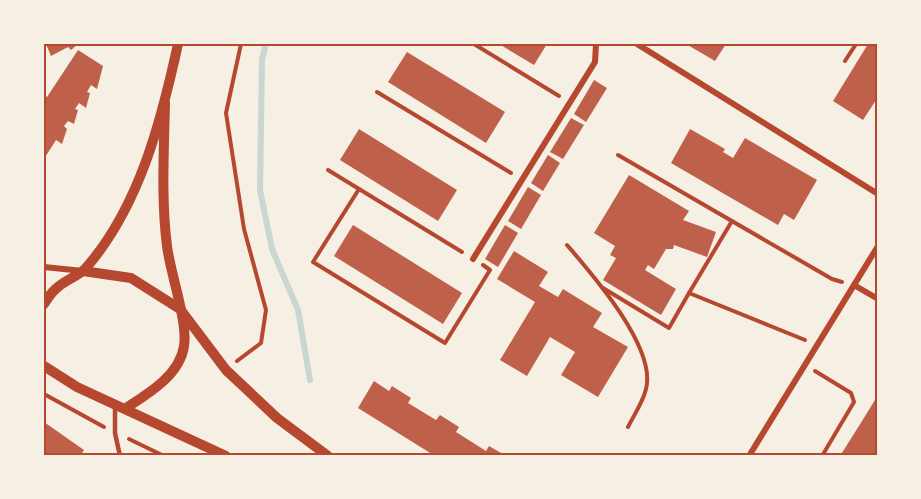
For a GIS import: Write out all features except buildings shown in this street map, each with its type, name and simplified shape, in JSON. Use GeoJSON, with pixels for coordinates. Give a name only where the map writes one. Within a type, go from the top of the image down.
{"type":"FeatureCollection","features":[{"type":"Feature","properties":{"kind":"street"},"geometry":{"type":"LineString","coordinates":[[44,304],[56,288],[83,271],[115,229],[131,200],[165,103],[178,44]]}},
{"type":"Feature","properties":{"kind":"street"},"geometry":{"type":"LineString","coordinates":[[472,259],[595,62],[596,44]]}},
{"type":"Feature","properties":{"kind":"street"},"geometry":{"type":"LineString","coordinates":[[637,44],[878,194]]}},
{"type":"Feature","properties":{"kind":"street"},"geometry":{"type":"LineString","coordinates":[[120,407],[152,391],[175,368],[184,346],[180,309],[167,246],[165,103]]}},
{"type":"Feature","properties":{"kind":"street"},"geometry":{"type":"LineString","coordinates":[[749,456],[878,246]]}},
{"type":"Feature","properties":{"kind":"street"},"geometry":{"type":"LineString","coordinates":[[44,267],[131,278],[180,309],[226,370],[277,418],[328,456]]}},
{"type":"Feature","properties":{"kind":"street"},"geometry":{"type":"LineString","coordinates":[[854,285],[878,299]]}},
{"type":"Feature","properties":{"kind":"street"},"geometry":{"type":"LineString","coordinates":[[44,366],[77,387],[226,456]]}},
{"type":"Feature","properties":{"kind":"lane"},"geometry":{"type":"LineString","coordinates":[[120,407],[115,433],[120,456]]}},
{"type":"Feature","properties":{"kind":"path"},"geometry":{"type":"LineString","coordinates":[[226,370],[261,343],[266,310],[244,229],[226,113],[241,44]]}},
{"type":"Feature","properties":{"kind":"path"},"geometry":{"type":"LineString","coordinates":[[474,44],[570,103]]}},
{"type":"Feature","properties":{"kind":"path"},"geometry":{"type":"LineString","coordinates":[[845,61],[856,44]]}},
{"type":"Feature","properties":{"kind":"path"},"geometry":{"type":"LineString","coordinates":[[378,92],[522,180]]}},
{"type":"Feature","properties":{"kind":"path"},"geometry":{"type":"LineString","coordinates":[[618,155],[832,279],[854,285]]}},
{"type":"Feature","properties":{"kind":"path"},"geometry":{"type":"LineString","coordinates":[[328,170],[359,189],[490,270],[445,343],[313,262],[359,189]]}},
{"type":"Feature","properties":{"kind":"path"},"geometry":{"type":"LineString","coordinates":[[603,288],[669,328],[732,221]]}},
{"type":"Feature","properties":{"kind":"path"},"geometry":{"type":"LineString","coordinates":[[567,245],[603,288],[631,329],[644,363],[647,388],[628,427]]}},
{"type":"Feature","properties":{"kind":"path"},"geometry":{"type":"LineString","coordinates":[[689,293],[817,344]]}},
{"type":"Feature","properties":{"kind":"path"},"geometry":{"type":"LineString","coordinates":[[804,364],[851,393],[854,402],[822,456]]}},
{"type":"Feature","properties":{"kind":"waterway"},"geometry":{"type":"LineString","coordinates":[[266,44],[262,59],[260,190],[272,249],[298,310],[310,380]]}}]}
